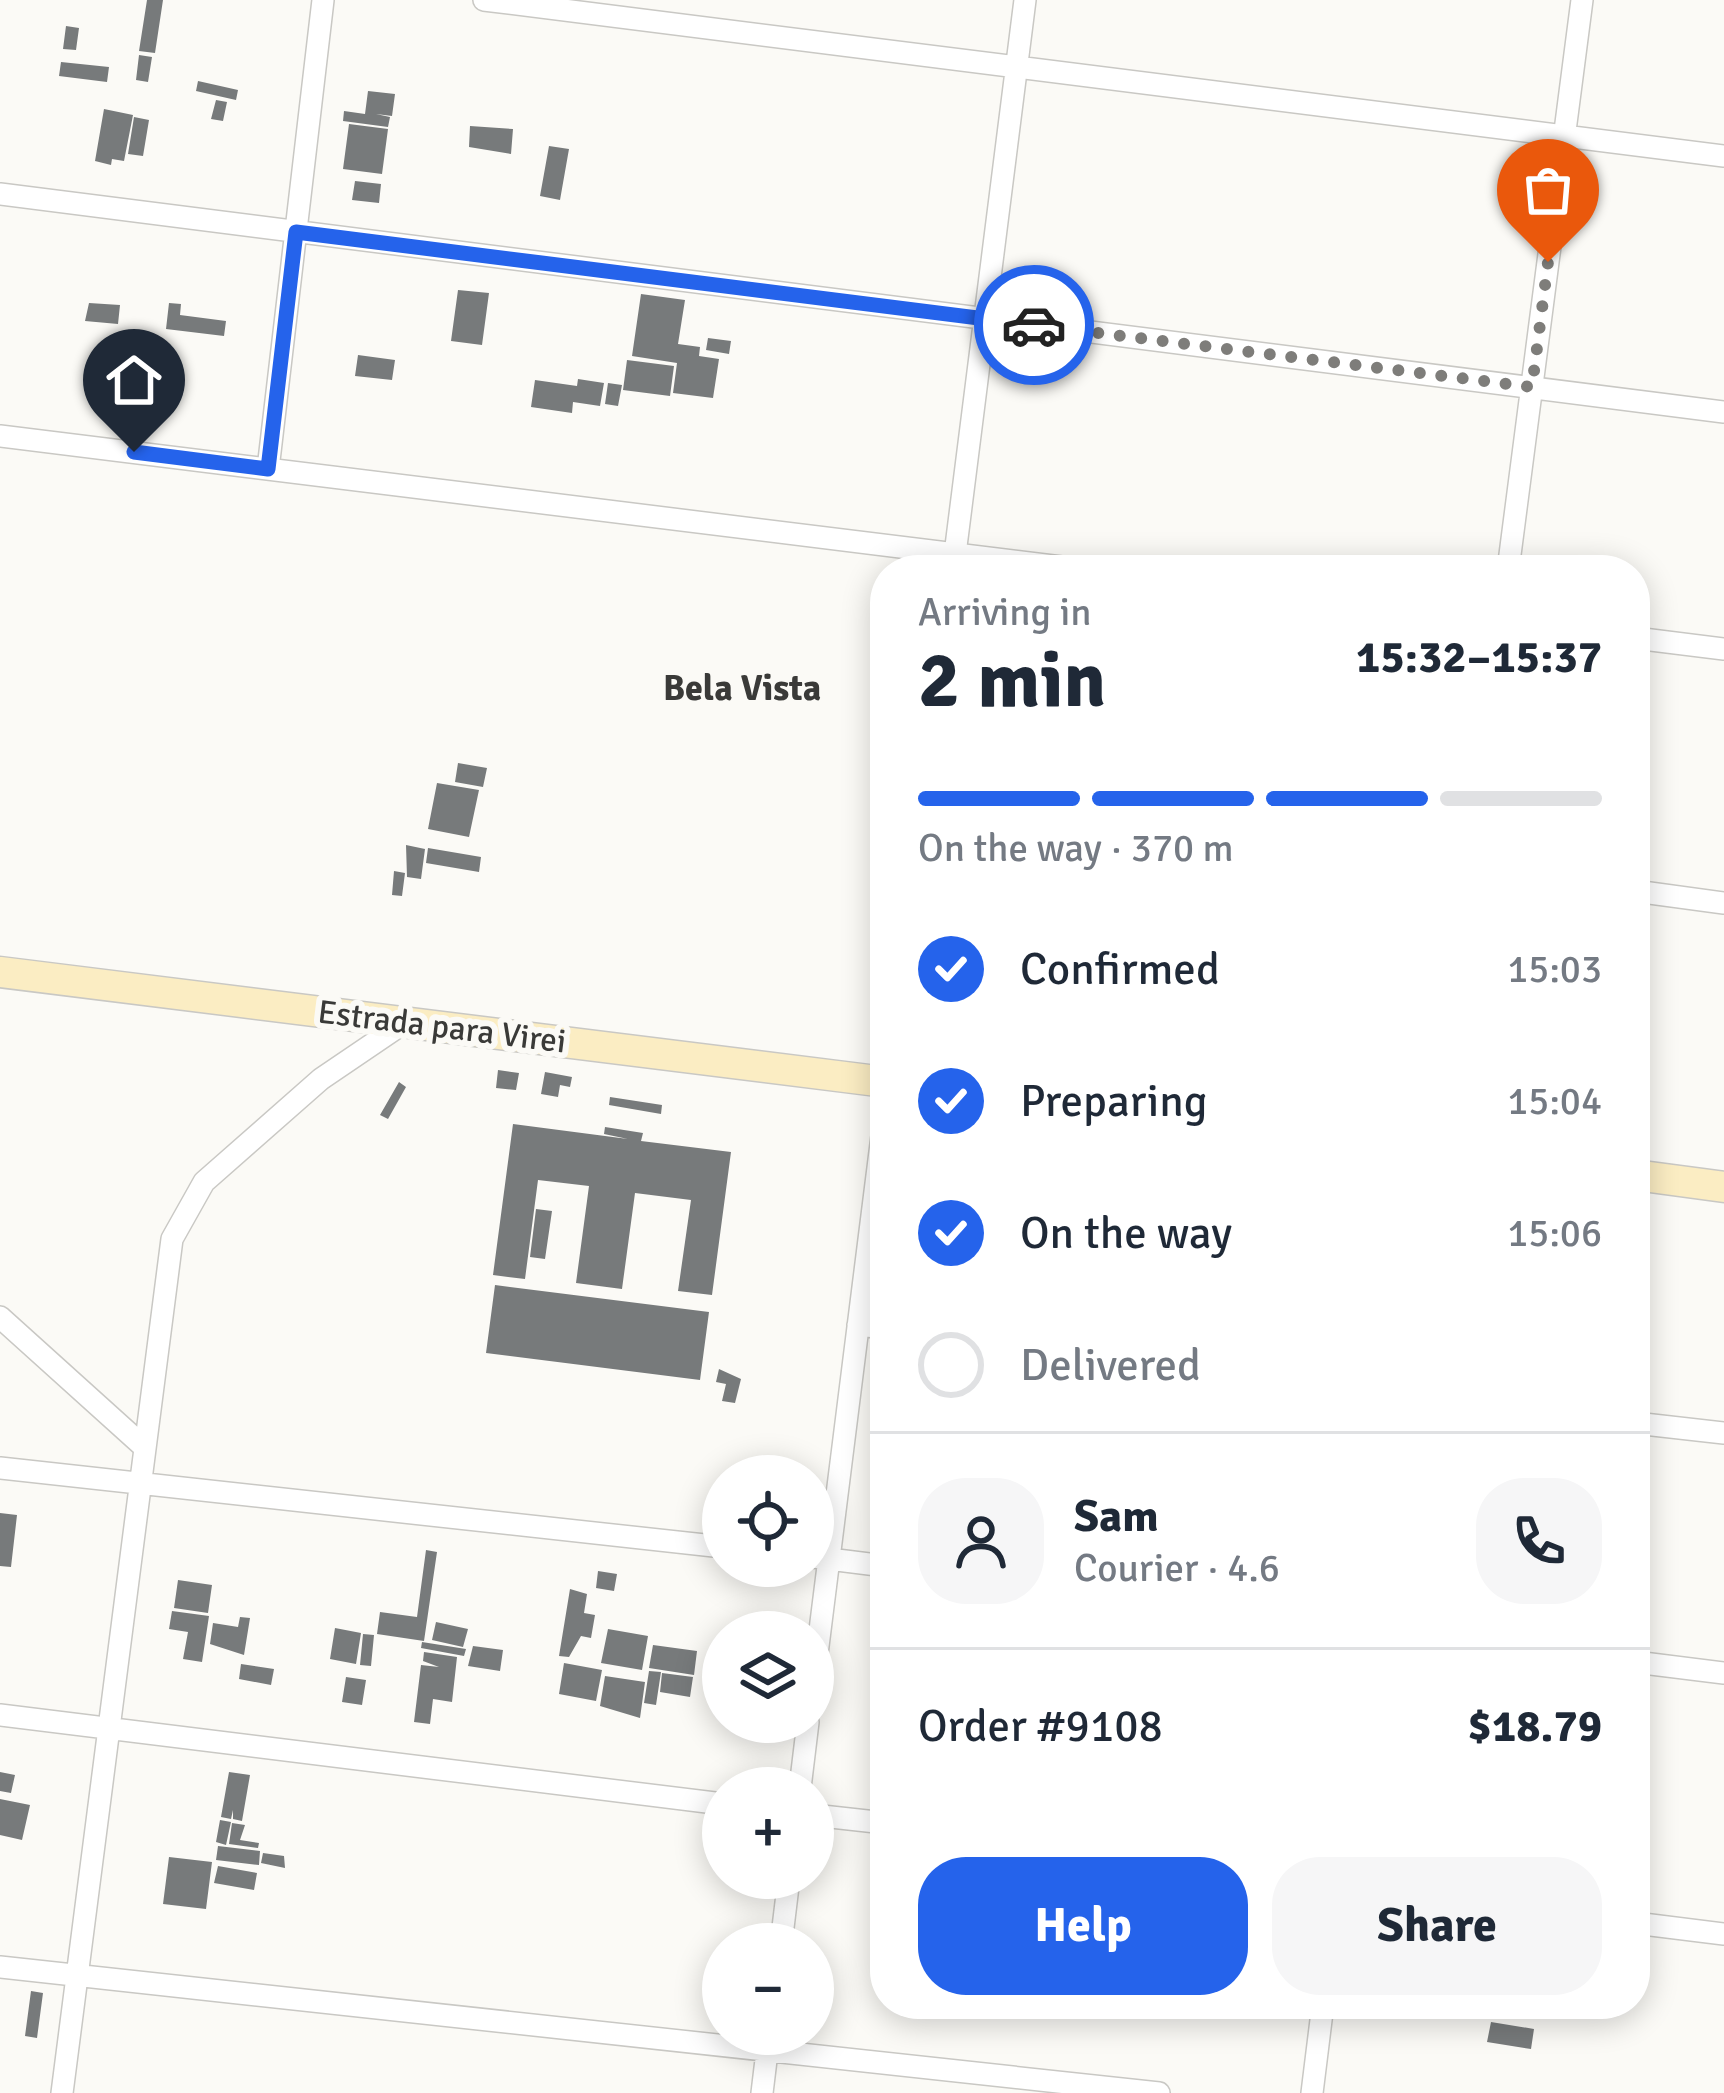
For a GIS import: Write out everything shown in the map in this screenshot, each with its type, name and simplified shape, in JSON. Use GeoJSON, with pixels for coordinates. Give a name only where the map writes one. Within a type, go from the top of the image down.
{"type":"FeatureCollection","features":[{"type":"Feature","properties":{"kind":"street"},"geometry":{"type":"LineString","coordinates":[[268,469],[323,0]]}},
{"type":"Feature","properties":{"kind":"street"},"geometry":{"type":"LineString","coordinates":[[484,0],[1724,156]]}},
{"type":"Feature","properties":{"kind":"street"},"geometry":{"type":"LineString","coordinates":[[955,555],[1025,0]]}},
{"type":"Feature","properties":{"kind":"street"},"geometry":{"type":"LineString","coordinates":[[1510,555],[1582,0]]}},
{"type":"Feature","properties":{"kind":"street"},"geometry":{"type":"LineString","coordinates":[[0,194],[1724,412]]}},
{"type":"Feature","properties":{"kind":"street"},"geometry":{"type":"LineString","coordinates":[[0,436],[902,555]]}},
{"type":"Feature","properties":{"kind":"street"},"geometry":{"type":"LineString","coordinates":[[1650,640],[1724,649]]}},
{"type":"Feature","properties":{"kind":"street"},"geometry":{"type":"LineString","coordinates":[[1650,893],[1724,903]]}},
{"type":"Feature","properties":{"kind":"street","name":"Estrada para Virei"},"geometry":{"type":"LineString","coordinates":[[0,972],[870,1080]]}},
{"type":"Feature","properties":{"kind":"street"},"geometry":{"type":"LineString","coordinates":[[62,2093],[172,1239],[204,1182],[321,1079],[405,1022]]}},
{"type":"Feature","properties":{"kind":"street"},"geometry":{"type":"LineString","coordinates":[[1650,1177],[1724,1186]]}},
{"type":"Feature","properties":{"kind":"street"},"geometry":{"type":"LineString","coordinates":[[834,1476],[870,1230]]}},
{"type":"Feature","properties":{"kind":"street"},"geometry":{"type":"LineString","coordinates":[[0,1317],[143,1446]]}},
{"type":"Feature","properties":{"kind":"street"},"geometry":{"type":"LineString","coordinates":[[858,1325],[870,1326]]}},
{"type":"Feature","properties":{"kind":"street"},"geometry":{"type":"LineString","coordinates":[[1650,1425],[1724,1432]]}},
{"type":"Feature","properties":{"kind":"street"},"geometry":{"type":"LineString","coordinates":[[0,1468],[702,1545]]}},
{"type":"Feature","properties":{"kind":"street"},"geometry":{"type":"LineString","coordinates":[[834,1560],[870,1565]]}},
{"type":"Feature","properties":{"kind":"street"},"geometry":{"type":"LineString","coordinates":[[1650,1664],[1724,1673]]}},
{"type":"Feature","properties":{"kind":"street"},"geometry":{"type":"LineString","coordinates":[[0,1714],[702,1801]]}},
{"type":"Feature","properties":{"kind":"street"},"geometry":{"type":"LineString","coordinates":[[834,1817],[870,1821]]}},
{"type":"Feature","properties":{"kind":"street"},"geometry":{"type":"LineString","coordinates":[[1650,1924],[1724,1934]]}},
{"type":"Feature","properties":{"kind":"street"},"geometry":{"type":"LineString","coordinates":[[0,1966],[702,2035]]}},
{"type":"Feature","properties":{"kind":"street"},"geometry":{"type":"LineString","coordinates":[[1312,2093],[1321,2019]]}},
{"type":"Feature","properties":{"kind":"street"},"geometry":{"type":"LineString","coordinates":[[834,2050],[1159,2093]]}},
{"type":"Feature","properties":{"kind":"street"},"geometry":{"type":"LineString","coordinates":[[762,2093],[766,2055]]}},
{"type":"Feature","properties":{"kind":"building"},"geometry":{"type":"Polygon","coordinates":[[[147,0],[163,0],[155,53],[139,51],[147,0]]]}},
{"type":"Feature","properties":{"kind":"building"},"geometry":{"type":"Polygon","coordinates":[[[66,26],[79,28],[76,50],[63,49],[66,26]]]}},
{"type":"Feature","properties":{"kind":"building"},"geometry":{"type":"Polygon","coordinates":[[[139,55],[152,57],[148,82],[136,80],[139,55]]]}},
{"type":"Feature","properties":{"kind":"building"},"geometry":{"type":"Polygon","coordinates":[[[61,62],[109,67],[107,82],[59,76],[61,62]]]}},
{"type":"Feature","properties":{"kind":"building"},"geometry":{"type":"Polygon","coordinates":[[[198,81],[238,90],[236,100],[196,91],[198,81]]]}},
{"type":"Feature","properties":{"kind":"building"},"geometry":{"type":"Polygon","coordinates":[[[368,91],[395,94],[392,116],[376,114],[390,117],[388,127],[343,121],[344,111],[365,114],[368,91]]]}},
{"type":"Feature","properties":{"kind":"building"},"geometry":{"type":"Polygon","coordinates":[[[216,100],[227,102],[223,121],[211,119],[216,100]]]}},
{"type":"Feature","properties":{"kind":"building"},"geometry":{"type":"Polygon","coordinates":[[[104,109],[133,115],[124,161],[112,159],[111,165],[95,161],[104,109]]]}},
{"type":"Feature","properties":{"kind":"building"},"geometry":{"type":"Polygon","coordinates":[[[134,117],[149,120],[143,156],[128,154],[134,117]]]}},
{"type":"Feature","properties":{"kind":"building"},"geometry":{"type":"Polygon","coordinates":[[[349,124],[388,129],[382,174],[343,169],[349,124]]]}},
{"type":"Feature","properties":{"kind":"building"},"geometry":{"type":"Polygon","coordinates":[[[470,126],[513,129],[511,154],[469,147],[470,126]]]}},
{"type":"Feature","properties":{"kind":"building"},"geometry":{"type":"Polygon","coordinates":[[[549,146],[569,149],[560,200],[540,196],[549,146]]]}},
{"type":"Feature","properties":{"kind":"building"},"geometry":{"type":"Polygon","coordinates":[[[355,181],[381,184],[379,203],[352,200],[355,181]]]}},
{"type":"Feature","properties":{"kind":"building"},"geometry":{"type":"Polygon","coordinates":[[[458,290],[489,293],[482,345],[451,341],[458,290]]]}},
{"type":"Feature","properties":{"kind":"building"},"geometry":{"type":"Polygon","coordinates":[[[641,294],[685,300],[678,344],[700,347],[699,356],[719,359],[713,398],[673,393],[677,363],[632,356],[641,294]]]}},
{"type":"Feature","properties":{"kind":"building"},"geometry":{"type":"Polygon","coordinates":[[[89,303],[120,305],[118,324],[85,321],[89,303]]]}},
{"type":"Feature","properties":{"kind":"building"},"geometry":{"type":"Polygon","coordinates":[[[169,303],[181,304],[180,315],[226,321],[224,336],[166,329],[169,303]]]}},
{"type":"Feature","properties":{"kind":"building"},"geometry":{"type":"Polygon","coordinates":[[[708,338],[731,341],[729,354],[706,350],[708,338]]]}},
{"type":"Feature","properties":{"kind":"building"},"geometry":{"type":"Polygon","coordinates":[[[358,355],[395,360],[392,380],[355,376],[358,355]]]}},
{"type":"Feature","properties":{"kind":"building"},"geometry":{"type":"Polygon","coordinates":[[[627,360],[674,366],[670,396],[623,390],[627,360]]]}},
{"type":"Feature","properties":{"kind":"building"},"geometry":{"type":"Polygon","coordinates":[[[578,379],[604,383],[600,406],[573,402],[572,413],[531,407],[535,380],[577,386],[578,379]]]}},
{"type":"Feature","properties":{"kind":"building"},"geometry":{"type":"Polygon","coordinates":[[[608,383],[622,385],[618,406],[605,404],[608,383]]]}},
{"type":"Feature","properties":{"kind":"building"},"geometry":{"type":"Polygon","coordinates":[[[458,763],[487,768],[483,787],[455,782],[458,763]]]}},
{"type":"Feature","properties":{"kind":"building"},"geometry":{"type":"Polygon","coordinates":[[[437,783],[479,790],[469,837],[428,829],[437,783]]]}},
{"type":"Feature","properties":{"kind":"building"},"geometry":{"type":"Polygon","coordinates":[[[406,845],[425,849],[421,879],[407,877],[406,845]]]}},
{"type":"Feature","properties":{"kind":"building"},"geometry":{"type":"Polygon","coordinates":[[[428,848],[481,857],[479,872],[426,863],[428,848]]]}},
{"type":"Feature","properties":{"kind":"building"},"geometry":{"type":"Polygon","coordinates":[[[394,871],[405,873],[402,896],[392,895],[394,871]]]}},
{"type":"Feature","properties":{"kind":"building"},"geometry":{"type":"Polygon","coordinates":[[[498,1070],[519,1073],[516,1090],[496,1088],[498,1070]]]}},
{"type":"Feature","properties":{"kind":"building"},"geometry":{"type":"Polygon","coordinates":[[[545,1072],[572,1077],[570,1087],[560,1085],[558,1097],[541,1094],[545,1072]]]}},
{"type":"Feature","properties":{"kind":"building"},"geometry":{"type":"Polygon","coordinates":[[[399,1082],[406,1087],[388,1119],[380,1115],[399,1082]]]}},
{"type":"Feature","properties":{"kind":"building"},"geometry":{"type":"Polygon","coordinates":[[[610,1097],[662,1105],[661,1114],[609,1105],[610,1097]]]}},
{"type":"Feature","properties":{"kind":"building"},"geometry":{"type":"Polygon","coordinates":[[[513,1124],[628,1139],[604,1134],[605,1127],[643,1133],[641,1141],[731,1152],[712,1295],[678,1291],[691,1200],[635,1193],[622,1289],[576,1283],[589,1186],[538,1180],[525,1279],[493,1275],[513,1124]]]}},
{"type":"Feature","properties":{"kind":"building"},"geometry":{"type":"Polygon","coordinates":[[[536,1209],[552,1211],[545,1259],[530,1257],[536,1209]]]}},
{"type":"Feature","properties":{"kind":"building"},"geometry":{"type":"Polygon","coordinates":[[[495,1285],[709,1312],[700,1380],[486,1353],[495,1285]]]}},
{"type":"Feature","properties":{"kind":"building"},"geometry":{"type":"Polygon","coordinates":[[[719,1369],[741,1379],[735,1403],[722,1401],[726,1384],[716,1382],[719,1369]]]}},
{"type":"Feature","properties":{"kind":"building"},"geometry":{"type":"Polygon","coordinates":[[[0,1513],[17,1515],[11,1567],[0,1566],[0,1513]]]}},
{"type":"Feature","properties":{"kind":"building"},"geometry":{"type":"Polygon","coordinates":[[[426,1550],[437,1552],[424,1641],[377,1634],[380,1612],[417,1617],[426,1550]]]}},
{"type":"Feature","properties":{"kind":"building"},"geometry":{"type":"Polygon","coordinates":[[[598,1571],[617,1574],[614,1591],[596,1588],[598,1571]]]}},
{"type":"Feature","properties":{"kind":"building"},"geometry":{"type":"Polygon","coordinates":[[[178,1580],[212,1585],[208,1613],[174,1608],[178,1580]]]}},
{"type":"Feature","properties":{"kind":"building"},"geometry":{"type":"Polygon","coordinates":[[[570,1589],[587,1594],[584,1613],[595,1615],[591,1638],[581,1636],[569,1657],[559,1656],[570,1589]]]}},
{"type":"Feature","properties":{"kind":"building"},"geometry":{"type":"Polygon","coordinates":[[[172,1611],[209,1616],[202,1662],[183,1659],[188,1632],[169,1629],[172,1611]]]}},
{"type":"Feature","properties":{"kind":"building"},"geometry":{"type":"Polygon","coordinates":[[[240,1617],[250,1618],[244,1655],[210,1644],[213,1623],[238,1627],[240,1617]]]}},
{"type":"Feature","properties":{"kind":"building"},"geometry":{"type":"Polygon","coordinates":[[[436,1622],[468,1629],[463,1647],[432,1640],[436,1622]]]}},
{"type":"Feature","properties":{"kind":"building"},"geometry":{"type":"Polygon","coordinates":[[[335,1628],[361,1633],[356,1664],[330,1659],[335,1628]]]}},
{"type":"Feature","properties":{"kind":"building"},"geometry":{"type":"Polygon","coordinates":[[[608,1629],[648,1636],[642,1670],[601,1663],[608,1629]]]}},
{"type":"Feature","properties":{"kind":"building"},"geometry":{"type":"Polygon","coordinates":[[[363,1634],[374,1635],[371,1666],[360,1665],[363,1634]]]}},
{"type":"Feature","properties":{"kind":"building"},"geometry":{"type":"Polygon","coordinates":[[[422,1642],[466,1649],[464,1656],[421,1648],[422,1642]]]}},
{"type":"Feature","properties":{"kind":"building"},"geometry":{"type":"Polygon","coordinates":[[[653,1645],[697,1651],[694,1675],[649,1668],[653,1645]]]}},
{"type":"Feature","properties":{"kind":"building"},"geometry":{"type":"Polygon","coordinates":[[[473,1646],[503,1650],[500,1671],[468,1666],[473,1646]]]}},
{"type":"Feature","properties":{"kind":"building"},"geometry":{"type":"Polygon","coordinates":[[[424,1652],[457,1657],[452,1702],[433,1699],[430,1724],[414,1722],[421,1665],[439,1667],[423,1661],[424,1652]]]}},
{"type":"Feature","properties":{"kind":"building"},"geometry":{"type":"Polygon","coordinates":[[[564,1663],[602,1670],[596,1701],[559,1694],[564,1663]]]}},
{"type":"Feature","properties":{"kind":"building"},"geometry":{"type":"Polygon","coordinates":[[[241,1664],[274,1669],[271,1685],[239,1679],[241,1664]]]}},
{"type":"Feature","properties":{"kind":"building"},"geometry":{"type":"Polygon","coordinates":[[[649,1671],[661,1672],[656,1705],[644,1703],[649,1671]]]}},
{"type":"Feature","properties":{"kind":"building"},"geometry":{"type":"Polygon","coordinates":[[[662,1673],[693,1677],[690,1697],[660,1692],[662,1673]]]}},
{"type":"Feature","properties":{"kind":"building"},"geometry":{"type":"Polygon","coordinates":[[[605,1676],[645,1682],[640,1718],[600,1706],[605,1676]]]}},
{"type":"Feature","properties":{"kind":"building"},"geometry":{"type":"Polygon","coordinates":[[[346,1677],[366,1680],[362,1705],[342,1702],[346,1677]]]}},
{"type":"Feature","properties":{"kind":"building"},"geometry":{"type":"Polygon","coordinates":[[[0,1772],[15,1775],[11,1793],[0,1791],[0,1772]]]}},
{"type":"Feature","properties":{"kind":"building"},"geometry":{"type":"Polygon","coordinates":[[[229,1772],[250,1775],[242,1821],[233,1819],[233,1810],[231,1819],[221,1817],[229,1772]]]}},
{"type":"Feature","properties":{"kind":"building"},"geometry":{"type":"Polygon","coordinates":[[[0,1799],[30,1805],[22,1840],[0,1835],[0,1799]]]}},
{"type":"Feature","properties":{"kind":"building"},"geometry":{"type":"Polygon","coordinates":[[[220,1820],[231,1822],[226,1845],[216,1842],[220,1820]]]}},
{"type":"Feature","properties":{"kind":"building"},"geometry":{"type":"Polygon","coordinates":[[[232,1823],[245,1825],[240,1840],[259,1843],[258,1848],[229,1844],[232,1823]]]}},
{"type":"Feature","properties":{"kind":"building"},"geometry":{"type":"Polygon","coordinates":[[[218,1846],[260,1851],[259,1865],[216,1860],[218,1846]]]}},
{"type":"Feature","properties":{"kind":"building"},"geometry":{"type":"Polygon","coordinates":[[[263,1853],[284,1856],[285,1868],[261,1863],[263,1853]]]}},
{"type":"Feature","properties":{"kind":"building"},"geometry":{"type":"Polygon","coordinates":[[[169,1857],[212,1862],[206,1909],[163,1904],[169,1857]]]}},
{"type":"Feature","properties":{"kind":"building"},"geometry":{"type":"Polygon","coordinates":[[[218,1866],[257,1873],[254,1890],[214,1883],[218,1866]]]}},
{"type":"Feature","properties":{"kind":"building"},"geometry":{"type":"Polygon","coordinates":[[[31,1991],[43,1993],[37,2038],[25,2036],[31,1991]]]}},
{"type":"Feature","properties":{"kind":"building"},"geometry":{"type":"Polygon","coordinates":[[[1491,2022],[1534,2029],[1531,2049],[1487,2042],[1491,2022]]]}},
{"type":"Feature","properties":{"kind":"way so far"},"geometry":{"type":"LineString","coordinates":[[1034,325],[1532,387],[1548,262]]}},
{"type":"Feature","properties":{"kind":"district","name":"Bela Vista"},"geometry":{"type":"Point","coordinates":[742,688]}},
{"type":"Feature","properties":{"kind":"route"},"geometry":{"type":"LineString","coordinates":[[134,452],[268,469],[296,232],[1034,325]]}}]}
